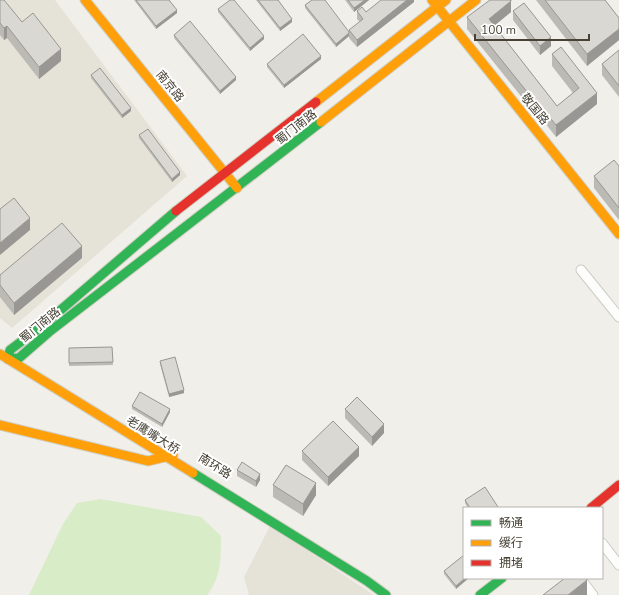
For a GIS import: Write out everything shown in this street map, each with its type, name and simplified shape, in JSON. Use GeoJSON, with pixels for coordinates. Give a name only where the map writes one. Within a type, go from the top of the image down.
{"type":"FeatureCollection","features":[{"type":"Feature","properties":{"kind":"main road","name":"南京路"},"geometry":{"type":"LineString","coordinates":[[85,0],[237,188]]}},
{"type":"Feature","properties":{"kind":"main road","name":"蜀门南路"},"geometry":{"type":"LineString","coordinates":[[4,354],[42,326],[170,216],[435,3],[446,0]]}},
{"type":"Feature","properties":{"kind":"main road","name":"蜀门南路"},"geometry":{"type":"LineString","coordinates":[[19,358],[49,332],[237,188],[476,0]]}},
{"type":"Feature","properties":{"kind":"main road","name":"敬国路"},"geometry":{"type":"LineString","coordinates":[[435,3],[619,234]]}},
{"type":"Feature","properties":{"kind":"main road"},"geometry":{"type":"LineString","coordinates":[[0,344],[4,354]]}},
{"type":"Feature","properties":{"kind":"main road","name":"南环路"},"geometry":{"type":"LineString","coordinates":[[4,354],[19,358],[169,455],[397,595]]}},
{"type":"Feature","properties":{"kind":"main road","name":"老鹰嘴大桥"},"geometry":{"type":"LineString","coordinates":[[4,354],[169,455],[367,581],[386,595]]}},
{"type":"Feature","properties":{"kind":"main road"},"geometry":{"type":"LineString","coordinates":[[0,425],[148,461],[169,455]]}},
{"type":"Feature","properties":{"kind":"main road"},"geometry":{"type":"LineString","coordinates":[[592,507],[619,485]]}},
{"type":"Feature","properties":{"kind":"main road"},"geometry":{"type":"LineString","coordinates":[[480,595],[501,579]]}},
{"type":"Feature","properties":{"kind":"street"},"geometry":{"type":"LineString","coordinates":[[582,270],[619,317]]}},
{"type":"Feature","properties":{"kind":"street"},"geometry":{"type":"LineString","coordinates":[[603,544],[619,565]]}},
{"type":"Feature","properties":{"kind":"street"},"geometry":{"type":"LineString","coordinates":[[581,579],[593,595]]}},
{"type":"Feature","properties":{"kind":"shaded area"},"geometry":{"type":"Polygon","coordinates":[[[0,0],[55,0],[187,176],[12,328],[0,318],[0,0]]]}},
{"type":"Feature","properties":{"kind":"shaded area"},"geometry":{"type":"Polygon","coordinates":[[[270,526],[374,595],[249,595],[244,577],[270,526]]]}},
{"type":"Feature","properties":{"kind":"green space"},"geometry":{"type":"Polygon","coordinates":[[[101,499],[201,517],[221,536],[218,574],[207,595],[29,595],[63,524],[77,503],[101,499]]]}},
{"type":"Feature","properties":{"kind":"building"},"geometry":{"type":"Polygon","coordinates":[[[0,0],[4,0],[22,22],[33,13],[61,49],[39,67],[7,26],[4,28],[0,23],[0,0]]]}},
{"type":"Feature","properties":{"kind":"building"},"geometry":{"type":"Polygon","coordinates":[[[136,0],[169,0],[177,10],[156,26],[136,0]]]}},
{"type":"Feature","properties":{"kind":"building"},"geometry":{"type":"Polygon","coordinates":[[[230,0],[234,0],[264,36],[250,48],[218,9],[230,0]]]}},
{"type":"Feature","properties":{"kind":"building"},"geometry":{"type":"Polygon","coordinates":[[[258,0],[278,0],[292,19],[280,28],[258,0]]]}},
{"type":"Feature","properties":{"kind":"building"},"geometry":{"type":"Polygon","coordinates":[[[312,0],[325,0],[349,32],[336,44],[305,5],[312,0]]]}},
{"type":"Feature","properties":{"kind":"building"},"geometry":{"type":"Polygon","coordinates":[[[348,0],[365,0],[354,8],[348,0]]]}},
{"type":"Feature","properties":{"kind":"building"},"geometry":{"type":"Polygon","coordinates":[[[381,0],[407,0],[357,40],[349,30],[363,19],[357,11],[362,7],[366,12],[381,0]]]}},
{"type":"Feature","properties":{"kind":"building"},"geometry":{"type":"Polygon","coordinates":[[[490,0],[511,0],[489,19],[557,106],[579,88],[552,54],[561,47],[597,93],[556,125],[541,107],[540,108],[467,17],[490,0]]]}},
{"type":"Feature","properties":{"kind":"building"},"geometry":{"type":"Polygon","coordinates":[[[545,0],[605,0],[619,18],[619,29],[587,54],[545,0]]]}},
{"type":"Feature","properties":{"kind":"building"},"geometry":{"type":"Polygon","coordinates":[[[524,3],[551,37],[540,46],[513,11],[524,3]]]}},
{"type":"Feature","properties":{"kind":"building"},"geometry":{"type":"Polygon","coordinates":[[[190,21],[236,77],[220,91],[174,35],[190,21]]]}},
{"type":"Feature","properties":{"kind":"building"},"geometry":{"type":"Polygon","coordinates":[[[303,34],[321,56],[284,85],[267,64],[303,34]]]}},
{"type":"Feature","properties":{"kind":"building"},"geometry":{"type":"Polygon","coordinates":[[[619,50],[619,86],[602,64],[619,50]]]}},
{"type":"Feature","properties":{"kind":"building"},"geometry":{"type":"Polygon","coordinates":[[[100,68],[131,108],[122,115],[91,75],[100,68]]]}},
{"type":"Feature","properties":{"kind":"building"},"geometry":{"type":"Polygon","coordinates":[[[148,129],[180,172],[172,179],[139,135],[148,129]]]}},
{"type":"Feature","properties":{"kind":"building"},"geometry":{"type":"Polygon","coordinates":[[[614,160],[619,166],[619,208],[594,176],[614,160]]]}},
{"type":"Feature","properties":{"kind":"building"},"geometry":{"type":"Polygon","coordinates":[[[14,198],[30,218],[0,243],[0,209],[14,198]]]}},
{"type":"Feature","properties":{"kind":"building"},"geometry":{"type":"Polygon","coordinates":[[[62,223],[82,246],[14,303],[0,285],[0,275],[62,223]]]}},
{"type":"Feature","properties":{"kind":"building"},"geometry":{"type":"Polygon","coordinates":[[[112,347],[113,362],[69,363],[69,348],[112,347]]]}},
{"type":"Feature","properties":{"kind":"building"},"geometry":{"type":"Polygon","coordinates":[[[175,357],[184,390],[169,394],[160,361],[175,357]]]}},
{"type":"Feature","properties":{"kind":"building"},"geometry":{"type":"Polygon","coordinates":[[[140,392],[170,409],[162,424],[132,406],[140,392]]]}},
{"type":"Feature","properties":{"kind":"building"},"geometry":{"type":"Polygon","coordinates":[[[357,397],[384,424],[372,437],[345,409],[357,397]]]}},
{"type":"Feature","properties":{"kind":"building"},"geometry":{"type":"Polygon","coordinates":[[[333,421],[359,447],[328,477],[302,451],[333,421]]]}},
{"type":"Feature","properties":{"kind":"building"},"geometry":{"type":"Polygon","coordinates":[[[242,462],[260,474],[256,481],[237,470],[242,462]]]}},
{"type":"Feature","properties":{"kind":"building"},"geometry":{"type":"Polygon","coordinates":[[[286,465],[316,483],[303,504],[273,485],[286,465]]]}},
{"type":"Feature","properties":{"kind":"building"},"geometry":{"type":"Polygon","coordinates":[[[485,487],[498,507],[469,507],[465,500],[485,487]]]}},
{"type":"Feature","properties":{"kind":"building"},"geometry":{"type":"Polygon","coordinates":[[[463,556],[464,579],[456,586],[444,571],[463,556]]]}},
{"type":"Feature","properties":{"kind":"building"},"geometry":{"type":"Polygon","coordinates":[[[564,579],[587,580],[568,595],[543,595],[564,579]]]}},
{"type":"Feature","properties":{"kind":"traffic: fast"},"geometry":{"type":"LineString","coordinates":[[8,359],[19,358],[49,332],[321,122]]}},
{"type":"Feature","properties":{"kind":"traffic: fast"},"geometry":{"type":"LineString","coordinates":[[8,359],[10,350],[42,326],[176,211]]}},
{"type":"Feature","properties":{"kind":"traffic: fast"},"geometry":{"type":"LineString","coordinates":[[193,473],[367,581],[386,595]]}},
{"type":"Feature","properties":{"kind":"traffic: fast"},"geometry":{"type":"LineString","coordinates":[[480,595],[501,579]]}},
{"type":"Feature","properties":{"kind":"traffic: slow"},"geometry":{"type":"LineString","coordinates":[[85,0],[237,188]]}},
{"type":"Feature","properties":{"kind":"traffic: slow"},"geometry":{"type":"LineString","coordinates":[[432,0],[619,234]]}},
{"type":"Feature","properties":{"kind":"traffic: slow"},"geometry":{"type":"LineString","coordinates":[[316,102],[446,0]]}},
{"type":"Feature","properties":{"kind":"traffic: slow"},"geometry":{"type":"LineString","coordinates":[[321,122],[476,0]]}},
{"type":"Feature","properties":{"kind":"traffic: slow"},"geometry":{"type":"LineString","coordinates":[[0,354],[193,473]]}},
{"type":"Feature","properties":{"kind":"traffic: slow"},"geometry":{"type":"LineString","coordinates":[[0,425],[148,461],[173,455]]}},
{"type":"Feature","properties":{"kind":"traffic: jam"},"geometry":{"type":"LineString","coordinates":[[176,211],[316,102]]}},
{"type":"Feature","properties":{"kind":"traffic: jam"},"geometry":{"type":"LineString","coordinates":[[592,507],[619,485]]}}]}
